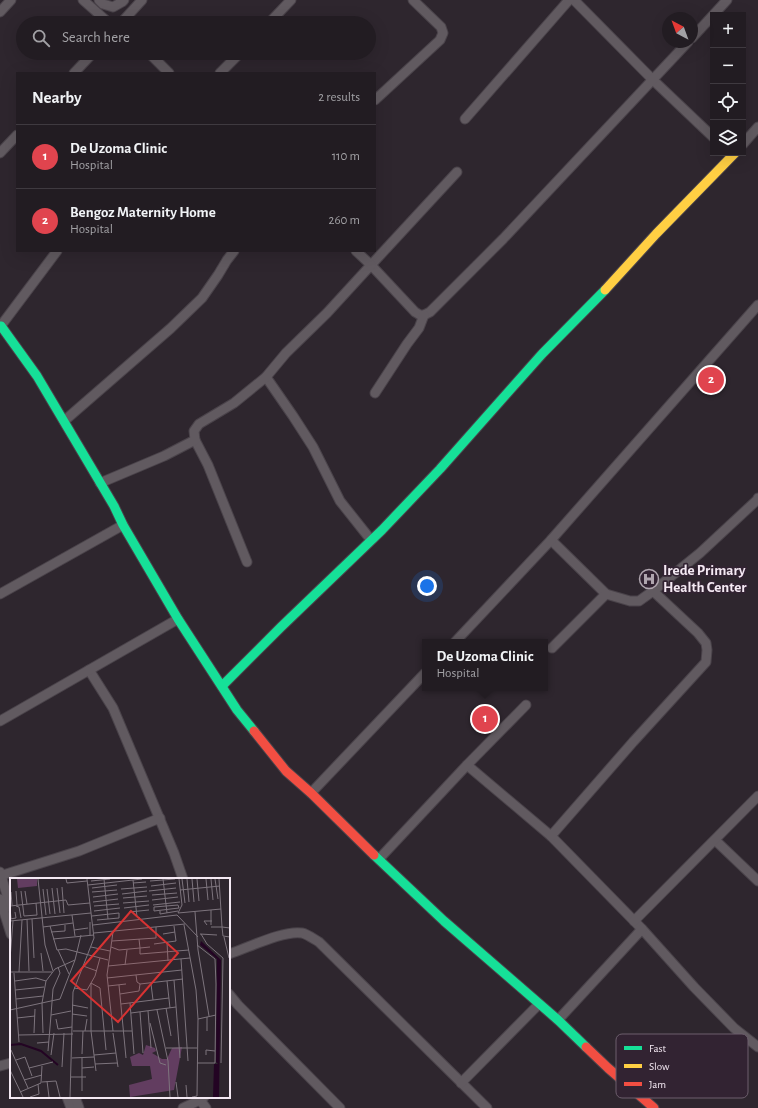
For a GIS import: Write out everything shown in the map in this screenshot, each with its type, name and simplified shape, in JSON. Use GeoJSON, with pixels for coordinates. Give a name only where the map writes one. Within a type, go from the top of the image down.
{"type":"FeatureCollection","features":[{"type":"Feature","properties":{"kind":"street"},"geometry":{"type":"LineString","coordinates":[[0,12],[12,0]]}},
{"type":"Feature","properties":{"kind":"street"},"geometry":{"type":"LineString","coordinates":[[83,0],[101,16]]}},
{"type":"Feature","properties":{"kind":"street"},"geometry":{"type":"LineString","coordinates":[[100,0],[103,4],[113,7],[124,0]]}},
{"type":"Feature","properties":{"kind":"street"},"geometry":{"type":"LineString","coordinates":[[128,16],[142,0]]}},
{"type":"Feature","properties":{"kind":"street"},"geometry":{"type":"LineString","coordinates":[[276,16],[291,0]]}},
{"type":"Feature","properties":{"kind":"street"},"geometry":{"type":"LineString","coordinates":[[376,99],[440,40],[443,33],[441,27],[413,0]]}},
{"type":"Feature","properties":{"kind":"street"},"geometry":{"type":"LineString","coordinates":[[465,119],[569,0]]}},
{"type":"Feature","properties":{"kind":"street"},"geometry":{"type":"LineString","coordinates":[[574,0],[653,80],[710,133]]}},
{"type":"Feature","properties":{"kind":"street"},"geometry":{"type":"LineString","coordinates":[[698,31],[727,0]]}},
{"type":"Feature","properties":{"kind":"street"},"geometry":{"type":"LineString","coordinates":[[375,393],[419,328],[424,316],[430,312],[503,239],[682,48]]}},
{"type":"Feature","properties":{"kind":"street"},"geometry":{"type":"LineString","coordinates":[[75,72],[86,60]]}},
{"type":"Feature","properties":{"kind":"street"},"geometry":{"type":"LineString","coordinates":[[156,60],[168,72]]}},
{"type":"Feature","properties":{"kind":"street"},"geometry":{"type":"LineString","coordinates":[[221,72],[233,60]]}},
{"type":"Feature","properties":{"kind":"street"},"geometry":{"type":"LineString","coordinates":[[746,141],[758,127]]}},
{"type":"Feature","properties":{"kind":"street"},"geometry":{"type":"LineString","coordinates":[[0,153],[16,136]]}},
{"type":"Feature","properties":{"kind":"street"},"geometry":{"type":"LineString","coordinates":[[222,686],[382,530],[440,469],[542,354],[731,156]]}},
{"type":"Feature","properties":{"kind":"street"},"geometry":{"type":"LineString","coordinates":[[247,562],[208,465],[195,440],[194,431],[199,424],[234,403],[266,378],[286,353],[327,313],[457,172]]}},
{"type":"Feature","properties":{"kind":"street"},"geometry":{"type":"LineString","coordinates":[[56,252],[0,326],[38,376],[114,506],[123,525],[178,620],[237,710],[286,771],[311,793],[444,921],[558,1020],[616,1075]]}},
{"type":"Feature","properties":{"kind":"street"},"geometry":{"type":"LineString","coordinates":[[64,421],[171,328],[202,298],[233,252]]}},
{"type":"Feature","properties":{"kind":"street"},"geometry":{"type":"LineString","coordinates":[[357,252],[415,312],[424,316]]}},
{"type":"Feature","properties":{"kind":"street"},"geometry":{"type":"LineString","coordinates":[[458,639],[551,540],[758,305]]}},
{"type":"Feature","properties":{"kind":"street"},"geometry":{"type":"LineString","coordinates":[[266,378],[313,446],[340,501],[371,540]]}},
{"type":"Feature","properties":{"kind":"street"},"geometry":{"type":"LineString","coordinates":[[100,483],[164,456],[195,440]]}},
{"type":"Feature","properties":{"kind":"street"},"geometry":{"type":"LineString","coordinates":[[551,540],[606,594],[630,601],[639,601],[700,554],[758,500]]}},
{"type":"Feature","properties":{"kind":"street"},"geometry":{"type":"LineString","coordinates":[[0,594],[123,525]]}},
{"type":"Feature","properties":{"kind":"street"},"geometry":{"type":"LineString","coordinates":[[551,836],[633,742],[706,662],[706,643],[698,633],[653,591]]}},
{"type":"Feature","properties":{"kind":"street"},"geometry":{"type":"LineString","coordinates":[[552,648],[606,594]]}},
{"type":"Feature","properties":{"kind":"street"},"geometry":{"type":"LineString","coordinates":[[0,722],[178,620]]}},
{"type":"Feature","properties":{"kind":"street"},"geometry":{"type":"LineString","coordinates":[[89,670],[113,708],[160,818],[183,878]]}},
{"type":"Feature","properties":{"kind":"street"},"geometry":{"type":"LineString","coordinates":[[311,793],[422,676]]}},
{"type":"Feature","properties":{"kind":"street"},"geometry":{"type":"LineString","coordinates":[[379,859],[467,765],[526,705]]}},
{"type":"Feature","properties":{"kind":"street"},"geometry":{"type":"LineString","coordinates":[[467,765],[551,836],[642,929],[709,1003],[742,1034]]}},
{"type":"Feature","properties":{"kind":"street"},"geometry":{"type":"LineString","coordinates":[[634,921],[758,796]]}},
{"type":"Feature","properties":{"kind":"street"},"geometry":{"type":"LineString","coordinates":[[10,905],[0,875],[79,851],[160,818]]}},
{"type":"Feature","properties":{"kind":"street"},"geometry":{"type":"LineString","coordinates":[[715,840],[758,881]]}},
{"type":"Feature","properties":{"kind":"street"},"geometry":{"type":"LineString","coordinates":[[0,899],[10,931]]}},
{"type":"Feature","properties":{"kind":"street"},"geometry":{"type":"LineString","coordinates":[[558,1020],[642,929]]}},
{"type":"Feature","properties":{"kind":"street"},"geometry":{"type":"LineString","coordinates":[[230,954],[288,933],[303,933],[319,942],[486,1108]]}},
{"type":"Feature","properties":{"kind":"street"},"geometry":{"type":"LineString","coordinates":[[230,995],[340,1108]]}},
{"type":"Feature","properties":{"kind":"street"},"geometry":{"type":"LineString","coordinates":[[461,1083],[538,1004]]}},
{"type":"Feature","properties":{"kind":"street"},"geometry":{"type":"LineString","coordinates":[[748,1039],[758,1047]]}},
{"type":"Feature","properties":{"kind":"street"},"geometry":{"type":"LineString","coordinates":[[0,1066],[10,1063]]}},
{"type":"Feature","properties":{"kind":"street"},"geometry":{"type":"LineString","coordinates":[[67,1098],[71,1108]]}},
{"type":"Feature","properties":{"kind":"street"},"geometry":{"type":"LineString","coordinates":[[75,1098],[79,1108]]}},
{"type":"Feature","properties":{"kind":"street"},"geometry":{"type":"LineString","coordinates":[[183,1108],[202,1098],[206,1108]]}},
{"type":"Feature","properties":{"kind":"street"},"geometry":{"type":"LineString","coordinates":[[642,1098],[654,1108]]}},
{"type":"Feature","properties":{"kind":"traffic: fast"},"geometry":{"type":"LineString","coordinates":[[222,686],[382,530],[440,469],[542,354],[605,290]]}},
{"type":"Feature","properties":{"kind":"traffic: fast"},"geometry":{"type":"LineString","coordinates":[[1,326],[37,376],[114,506],[123,525],[178,619],[237,710],[254,731]]}},
{"type":"Feature","properties":{"kind":"traffic: fast"},"geometry":{"type":"LineString","coordinates":[[374,855],[444,921],[558,1020],[586,1047]]}},
{"type":"Feature","properties":{"kind":"traffic: slow"},"geometry":{"type":"LineString","coordinates":[[605,290],[656,234],[732,156]]}},
{"type":"Feature","properties":{"kind":"traffic: jam"},"geometry":{"type":"LineString","coordinates":[[254,731],[286,771],[311,793],[374,855]]}},
{"type":"Feature","properties":{"kind":"traffic: jam"},"geometry":{"type":"LineString","coordinates":[[586,1047],[616,1075]]}},
{"type":"Feature","properties":{"kind":"traffic: jam"},"geometry":{"type":"LineString","coordinates":[[642,1098],[654,1108]]}},
{"type":"Feature","properties":{"kind":"place","name":"Bengoz Maternity Home"},"geometry":{"type":"Point","coordinates":[711,380]}},
{"type":"Feature","properties":{"kind":"place","name":"Irede Primary Health Center"},"geometry":{"type":"Point","coordinates":[649,579]}},
{"type":"Feature","properties":{"kind":"place","name":"De Uzoma Clinic"},"geometry":{"type":"Point","coordinates":[485,719]}}]}
